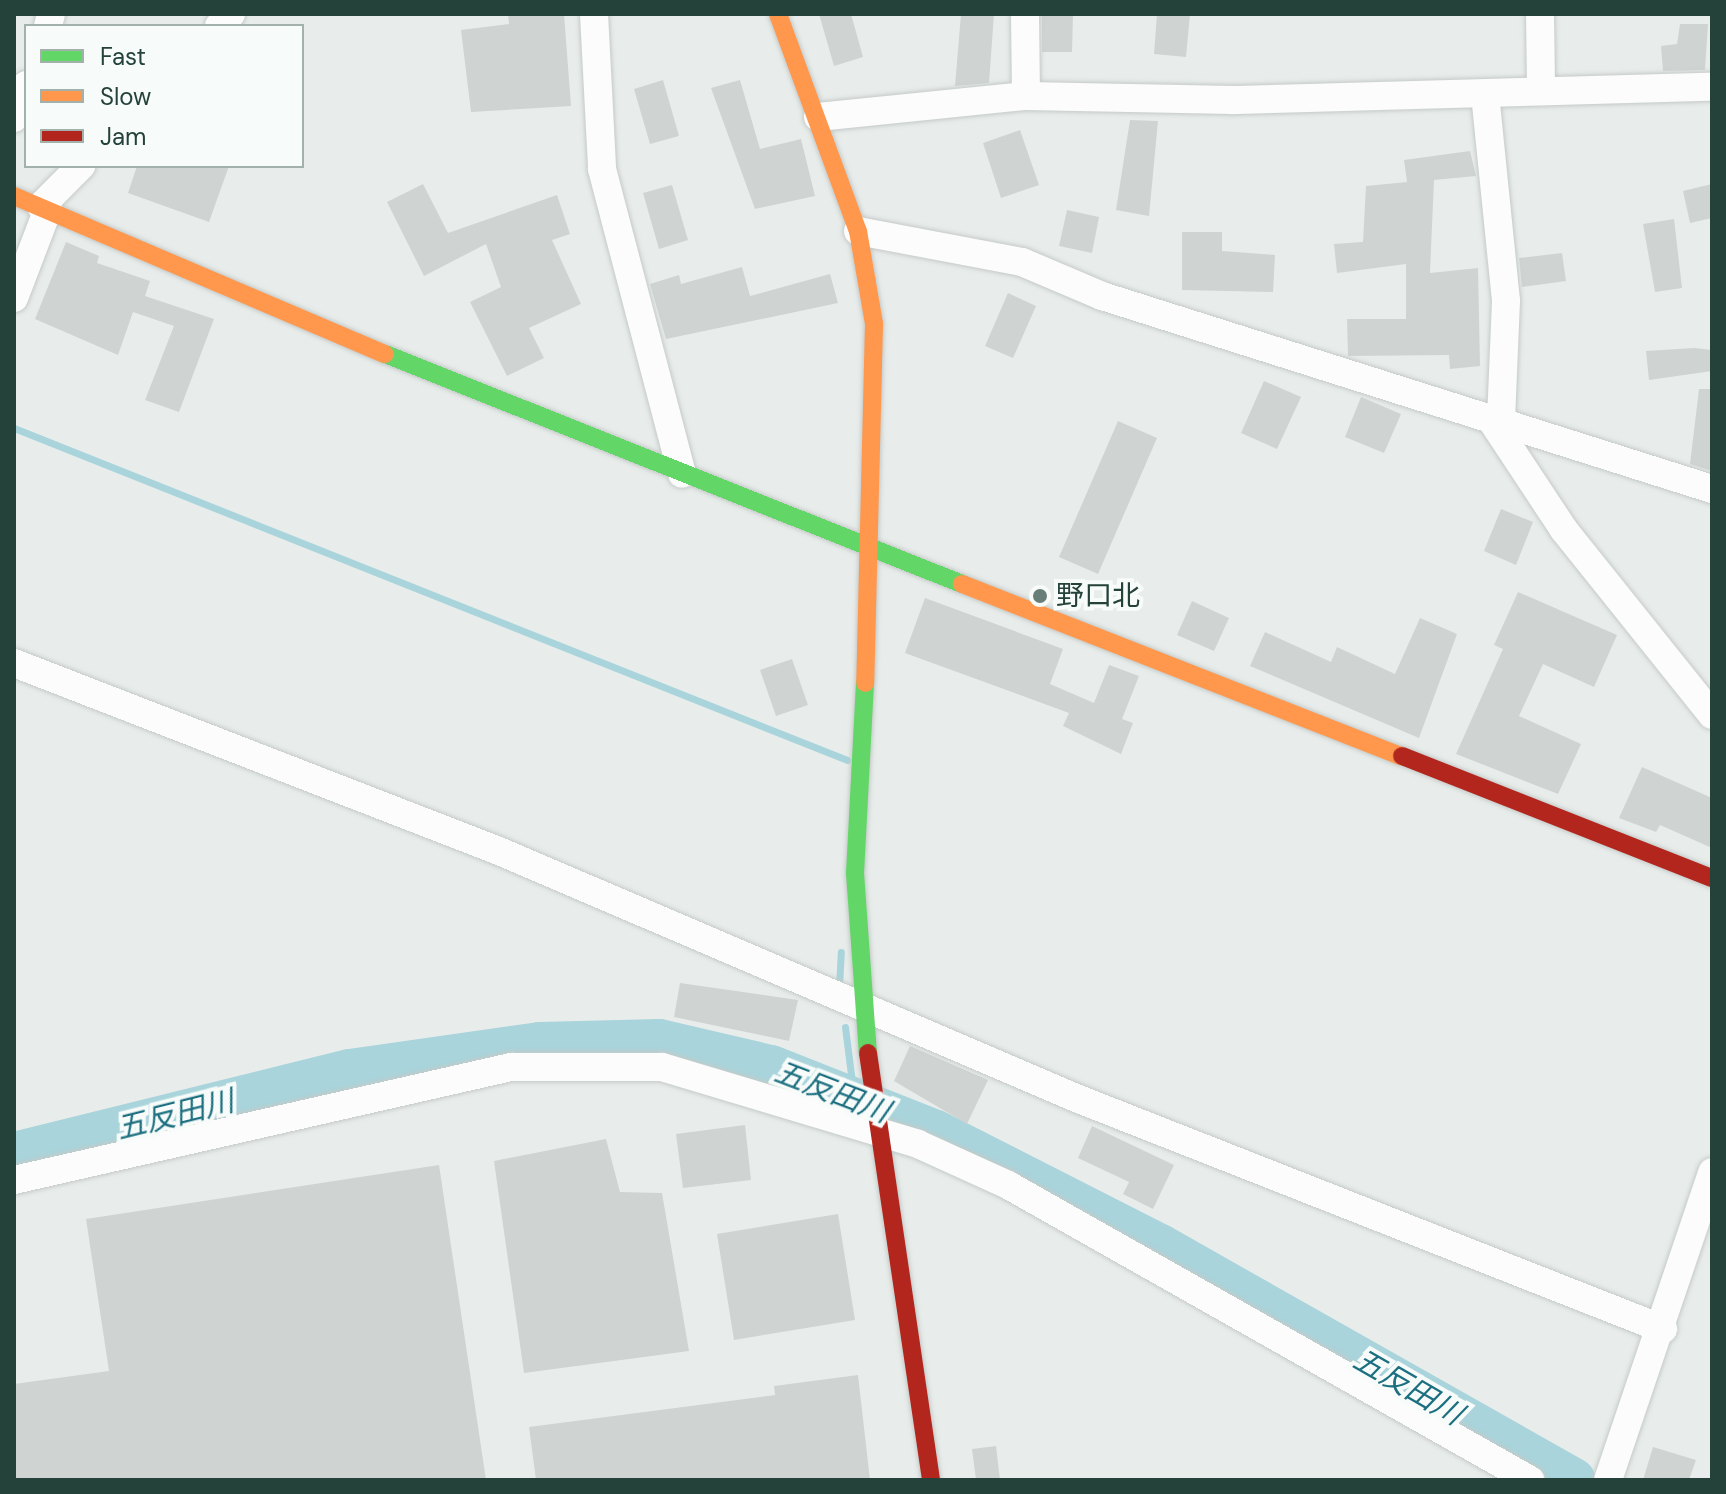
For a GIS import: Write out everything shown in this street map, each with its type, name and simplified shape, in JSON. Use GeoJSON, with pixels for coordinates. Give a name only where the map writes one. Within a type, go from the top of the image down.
{"type":"FeatureCollection","features":[{"type":"Feature","properties":{"kind":"street"},"geometry":{"type":"LineString","coordinates":[[594,14],[602,169],[682,474]]}},
{"type":"Feature","properties":{"kind":"street"},"geometry":{"type":"LineString","coordinates":[[778,14],[858,231],[878,402],[848,1002],[872,1089],[931,1480]]}},
{"type":"Feature","properties":{"kind":"street"},"geometry":{"type":"LineString","coordinates":[[1025,14],[1026,96]]}},
{"type":"Feature","properties":{"kind":"street"},"geometry":{"type":"LineString","coordinates":[[1540,14],[1541,89]]}},
{"type":"Feature","properties":{"kind":"street"},"geometry":{"type":"LineString","coordinates":[[818,117],[1026,96],[1485,94],[1541,89],[1712,87]]}},
{"type":"Feature","properties":{"kind":"street"},"geometry":{"type":"LineString","coordinates":[[14,118],[24,90]]}},
{"type":"Feature","properties":{"kind":"street"},"geometry":{"type":"LineString","coordinates":[[1485,94],[1506,301],[1495,420],[1564,530],[1712,715]]}},
{"type":"Feature","properties":{"kind":"street"},"geometry":{"type":"LineString","coordinates":[[14,298],[45,207],[79,168]]}},
{"type":"Feature","properties":{"kind":"street"},"geometry":{"type":"LineString","coordinates":[[14,196],[682,474],[1712,878]]}},
{"type":"Feature","properties":{"kind":"street"},"geometry":{"type":"LineString","coordinates":[[858,231],[1022,262],[1102,296],[1712,489]]}},
{"type":"Feature","properties":{"kind":"street"},"geometry":{"type":"LineString","coordinates":[[14,663],[499,851],[848,1002],[1663,1329]]}},
{"type":"Feature","properties":{"kind":"street"},"geometry":{"type":"LineString","coordinates":[[14,1180],[511,1067],[662,1067],[875,1124],[1008,1185],[1530,1480]]}},
{"type":"Feature","properties":{"kind":"street"},"geometry":{"type":"LineString","coordinates":[[1608,1480],[1663,1329],[1712,1172]]}},
{"type":"Feature","properties":{"kind":"building"},"geometry":{"type":"Polygon","coordinates":[[[508,14],[564,14],[571,106],[471,112],[461,30],[509,24],[508,14]]]}},
{"type":"Feature","properties":{"kind":"building"},"geometry":{"type":"Polygon","coordinates":[[[819,14],[851,14],[863,57],[834,66],[819,14]]]}},
{"type":"Feature","properties":{"kind":"building"},"geometry":{"type":"Polygon","coordinates":[[[961,14],[994,14],[989,83],[955,86],[961,14]]]}},
{"type":"Feature","properties":{"kind":"building"},"geometry":{"type":"Polygon","coordinates":[[[1042,14],[1073,14],[1072,52],[1042,52],[1042,14]]]}},
{"type":"Feature","properties":{"kind":"building"},"geometry":{"type":"Polygon","coordinates":[[[1157,14],[1190,14],[1186,57],[1154,54],[1157,14]]]}},
{"type":"Feature","properties":{"kind":"building"},"geometry":{"type":"Polygon","coordinates":[[[1680,24],[1708,24],[1705,70],[1663,71],[1661,46],[1677,44],[1680,24]]]}},
{"type":"Feature","properties":{"kind":"building"},"geometry":{"type":"Polygon","coordinates":[[[663,80],[679,136],[650,144],[634,89],[663,80]]]}},
{"type":"Feature","properties":{"kind":"building"},"geometry":{"type":"Polygon","coordinates":[[[740,80],[760,149],[801,139],[815,196],[755,209],[711,88],[740,80]]]}},
{"type":"Feature","properties":{"kind":"building"},"geometry":{"type":"Polygon","coordinates":[[[1130,120],[1158,121],[1149,216],[1116,210],[1130,120]]]}},
{"type":"Feature","properties":{"kind":"building"},"geometry":{"type":"Polygon","coordinates":[[[1020,130],[1039,185],[1001,198],[983,143],[1020,130]]]}},
{"type":"Feature","properties":{"kind":"building"},"geometry":{"type":"Polygon","coordinates":[[[1470,151],[1476,176],[1434,180],[1430,273],[1478,268],[1480,366],[1450,369],[1449,355],[1348,356],[1347,319],[1406,319],[1406,264],[1337,273],[1334,244],[1363,242],[1366,186],[1407,182],[1404,160],[1470,151]]]}},
{"type":"Feature","properties":{"kind":"building"},"geometry":{"type":"Polygon","coordinates":[[[136,168],[228,168],[209,222],[128,193],[136,168]]]}},
{"type":"Feature","properties":{"kind":"building"},"geometry":{"type":"Polygon","coordinates":[[[423,184],[448,233],[557,195],[570,234],[552,240],[581,304],[529,328],[544,358],[507,376],[470,302],[501,287],[486,244],[424,276],[387,202],[423,184]]]}},
{"type":"Feature","properties":{"kind":"building"},"geometry":{"type":"Polygon","coordinates":[[[1712,184],[1712,218],[1690,223],[1683,191],[1712,184]]]}},
{"type":"Feature","properties":{"kind":"building"},"geometry":{"type":"Polygon","coordinates":[[[672,185],[688,240],[659,249],[643,193],[672,185]]]}},
{"type":"Feature","properties":{"kind":"building"},"geometry":{"type":"Polygon","coordinates":[[[1067,210],[1099,217],[1092,253],[1059,246],[1067,210]]]}},
{"type":"Feature","properties":{"kind":"building"},"geometry":{"type":"Polygon","coordinates":[[[1674,219],[1682,288],[1655,292],[1643,224],[1674,219]]]}},
{"type":"Feature","properties":{"kind":"building"},"geometry":{"type":"Polygon","coordinates":[[[1182,232],[1222,232],[1222,251],[1275,255],[1273,292],[1182,290],[1182,232]]]}},
{"type":"Feature","properties":{"kind":"building"},"geometry":{"type":"Polygon","coordinates":[[[66,242],[99,256],[97,263],[150,281],[145,296],[214,319],[179,412],[145,400],[174,326],[133,312],[118,355],[35,319],[66,242]]]}},
{"type":"Feature","properties":{"kind":"building"},"geometry":{"type":"Polygon","coordinates":[[[1562,253],[1566,281],[1522,287],[1519,258],[1562,253]]]}},
{"type":"Feature","properties":{"kind":"building"},"geometry":{"type":"Polygon","coordinates":[[[742,267],[750,296],[830,274],[838,303],[666,339],[650,284],[679,275],[681,284],[742,267]]]}},
{"type":"Feature","properties":{"kind":"building"},"geometry":{"type":"Polygon","coordinates":[[[1008,293],[1036,306],[1013,358],[985,346],[1008,293]]]}},
{"type":"Feature","properties":{"kind":"building"},"geometry":{"type":"Polygon","coordinates":[[[1712,350],[1712,371],[1649,380],[1646,351],[1712,350]]]}},
{"type":"Feature","properties":{"kind":"building"},"geometry":{"type":"Polygon","coordinates":[[[1264,381],[1301,397],[1277,449],[1241,433],[1264,381]]]}},
{"type":"Feature","properties":{"kind":"building"},"geometry":{"type":"Polygon","coordinates":[[[1699,389],[1712,389],[1712,471],[1690,464],[1699,389]]]}},
{"type":"Feature","properties":{"kind":"building"},"geometry":{"type":"Polygon","coordinates":[[[1361,397],[1401,414],[1384,453],[1345,437],[1361,397]]]}},
{"type":"Feature","properties":{"kind":"building"},"geometry":{"type":"Polygon","coordinates":[[[1118,421],[1157,438],[1098,574],[1059,557],[1118,421]]]}},
{"type":"Feature","properties":{"kind":"building"},"geometry":{"type":"Polygon","coordinates":[[[1501,509],[1533,522],[1516,565],[1484,551],[1501,509]]]}},
{"type":"Feature","properties":{"kind":"building"},"geometry":{"type":"Polygon","coordinates":[[[1518,592],[1617,635],[1594,687],[1543,664],[1519,716],[1581,744],[1558,794],[1456,754],[1503,649],[1494,645],[1518,592]]]}},
{"type":"Feature","properties":{"kind":"building"},"geometry":{"type":"Polygon","coordinates":[[[925,598],[1063,649],[1050,684],[1094,703],[1109,665],[1139,676],[1122,719],[1133,723],[1121,754],[1063,726],[1069,713],[905,653],[925,598]]]}},
{"type":"Feature","properties":{"kind":"building"},"geometry":{"type":"Polygon","coordinates":[[[1192,601],[1229,618],[1214,651],[1177,635],[1192,601]]]}},
{"type":"Feature","properties":{"kind":"building"},"geometry":{"type":"Polygon","coordinates":[[[1420,618],[1457,634],[1419,738],[1250,666],[1265,632],[1331,662],[1337,647],[1395,674],[1420,618]]]}},
{"type":"Feature","properties":{"kind":"building"},"geometry":{"type":"Polygon","coordinates":[[[792,659],[808,705],[776,716],[760,670],[792,659]]]}},
{"type":"Feature","properties":{"kind":"building"},"geometry":{"type":"Polygon","coordinates":[[[1642,767],[1712,798],[1712,848],[1660,825],[1656,832],[1619,818],[1642,767]]]}},
{"type":"Feature","properties":{"kind":"building"},"geometry":{"type":"Polygon","coordinates":[[[680,983],[798,1000],[789,1041],[674,1017],[680,983]]]}},
{"type":"Feature","properties":{"kind":"building"},"geometry":{"type":"Polygon","coordinates":[[[910,1046],[988,1080],[967,1124],[894,1081],[910,1046]]]}},
{"type":"Feature","properties":{"kind":"building"},"geometry":{"type":"Polygon","coordinates":[[[745,1125],[751,1180],[683,1188],[676,1134],[745,1125]]]}},
{"type":"Feature","properties":{"kind":"building"},"geometry":{"type":"Polygon","coordinates":[[[1092,1126],[1174,1165],[1153,1209],[1123,1194],[1129,1182],[1078,1158],[1092,1126]]]}},
{"type":"Feature","properties":{"kind":"building"},"geometry":{"type":"Polygon","coordinates":[[[606,1139],[620,1192],[662,1193],[689,1351],[524,1373],[494,1161],[606,1139]]]}},
{"type":"Feature","properties":{"kind":"building"},"geometry":{"type":"Polygon","coordinates":[[[439,1165],[486,1480],[14,1480],[14,1384],[109,1371],[86,1219],[439,1165]]]}},
{"type":"Feature","properties":{"kind":"building"},"geometry":{"type":"Polygon","coordinates":[[[838,1214],[855,1320],[734,1340],[717,1234],[838,1214]]]}},
{"type":"Feature","properties":{"kind":"building"},"geometry":{"type":"Polygon","coordinates":[[[858,1375],[870,1480],[536,1480],[529,1427],[775,1395],[774,1386],[858,1375]]]}},
{"type":"Feature","properties":{"kind":"building"},"geometry":{"type":"Polygon","coordinates":[[[996,1446],[1000,1480],[976,1480],[972,1449],[996,1446]]]}},
{"type":"Feature","properties":{"kind":"building"},"geometry":{"type":"Polygon","coordinates":[[[1653,1447],[1696,1460],[1689,1480],[1643,1480],[1653,1447]]]}},
{"type":"Feature","properties":{"kind":"waterway"},"geometry":{"type":"LineString","coordinates":[[14,428],[847,760]]}},
{"type":"Feature","properties":{"kind":"waterway"},"geometry":{"type":"LineString","coordinates":[[839,987],[841,952]]}},
{"type":"Feature","properties":{"kind":"waterway"},"geometry":{"type":"LineString","coordinates":[[845,1027],[854,1098]]}},
{"type":"Feature","properties":{"kind":"waterway","name":"五反田川"},"geometry":{"type":"LineString","coordinates":[[14,1154],[350,1071],[540,1044],[659,1041],[771,1067],[936,1132],[1160,1246],[1573,1480]]}},
{"type":"Feature","properties":{"kind":"traffic: fast"},"geometry":{"type":"LineString","coordinates":[[385,354],[962,584]]}},
{"type":"Feature","properties":{"kind":"traffic: fast"},"geometry":{"type":"LineString","coordinates":[[865,683],[855,873],[868,1053]]}},
{"type":"Feature","properties":{"kind":"traffic: slow"},"geometry":{"type":"LineString","coordinates":[[778,14],[858,231],[874,324],[865,683]]}},
{"type":"Feature","properties":{"kind":"traffic: slow"},"geometry":{"type":"LineString","coordinates":[[14,196],[385,354]]}},
{"type":"Feature","properties":{"kind":"traffic: slow"},"geometry":{"type":"LineString","coordinates":[[962,584],[1402,756]]}},
{"type":"Feature","properties":{"kind":"traffic: jam"},"geometry":{"type":"LineString","coordinates":[[1402,756],[1712,878]]}},
{"type":"Feature","properties":{"kind":"traffic: jam"},"geometry":{"type":"LineString","coordinates":[[868,1053],[931,1480]]}},
{"type":"Feature","properties":{"kind":"place","name":"野口北"},"geometry":{"type":"Point","coordinates":[1040,596]}}]}
